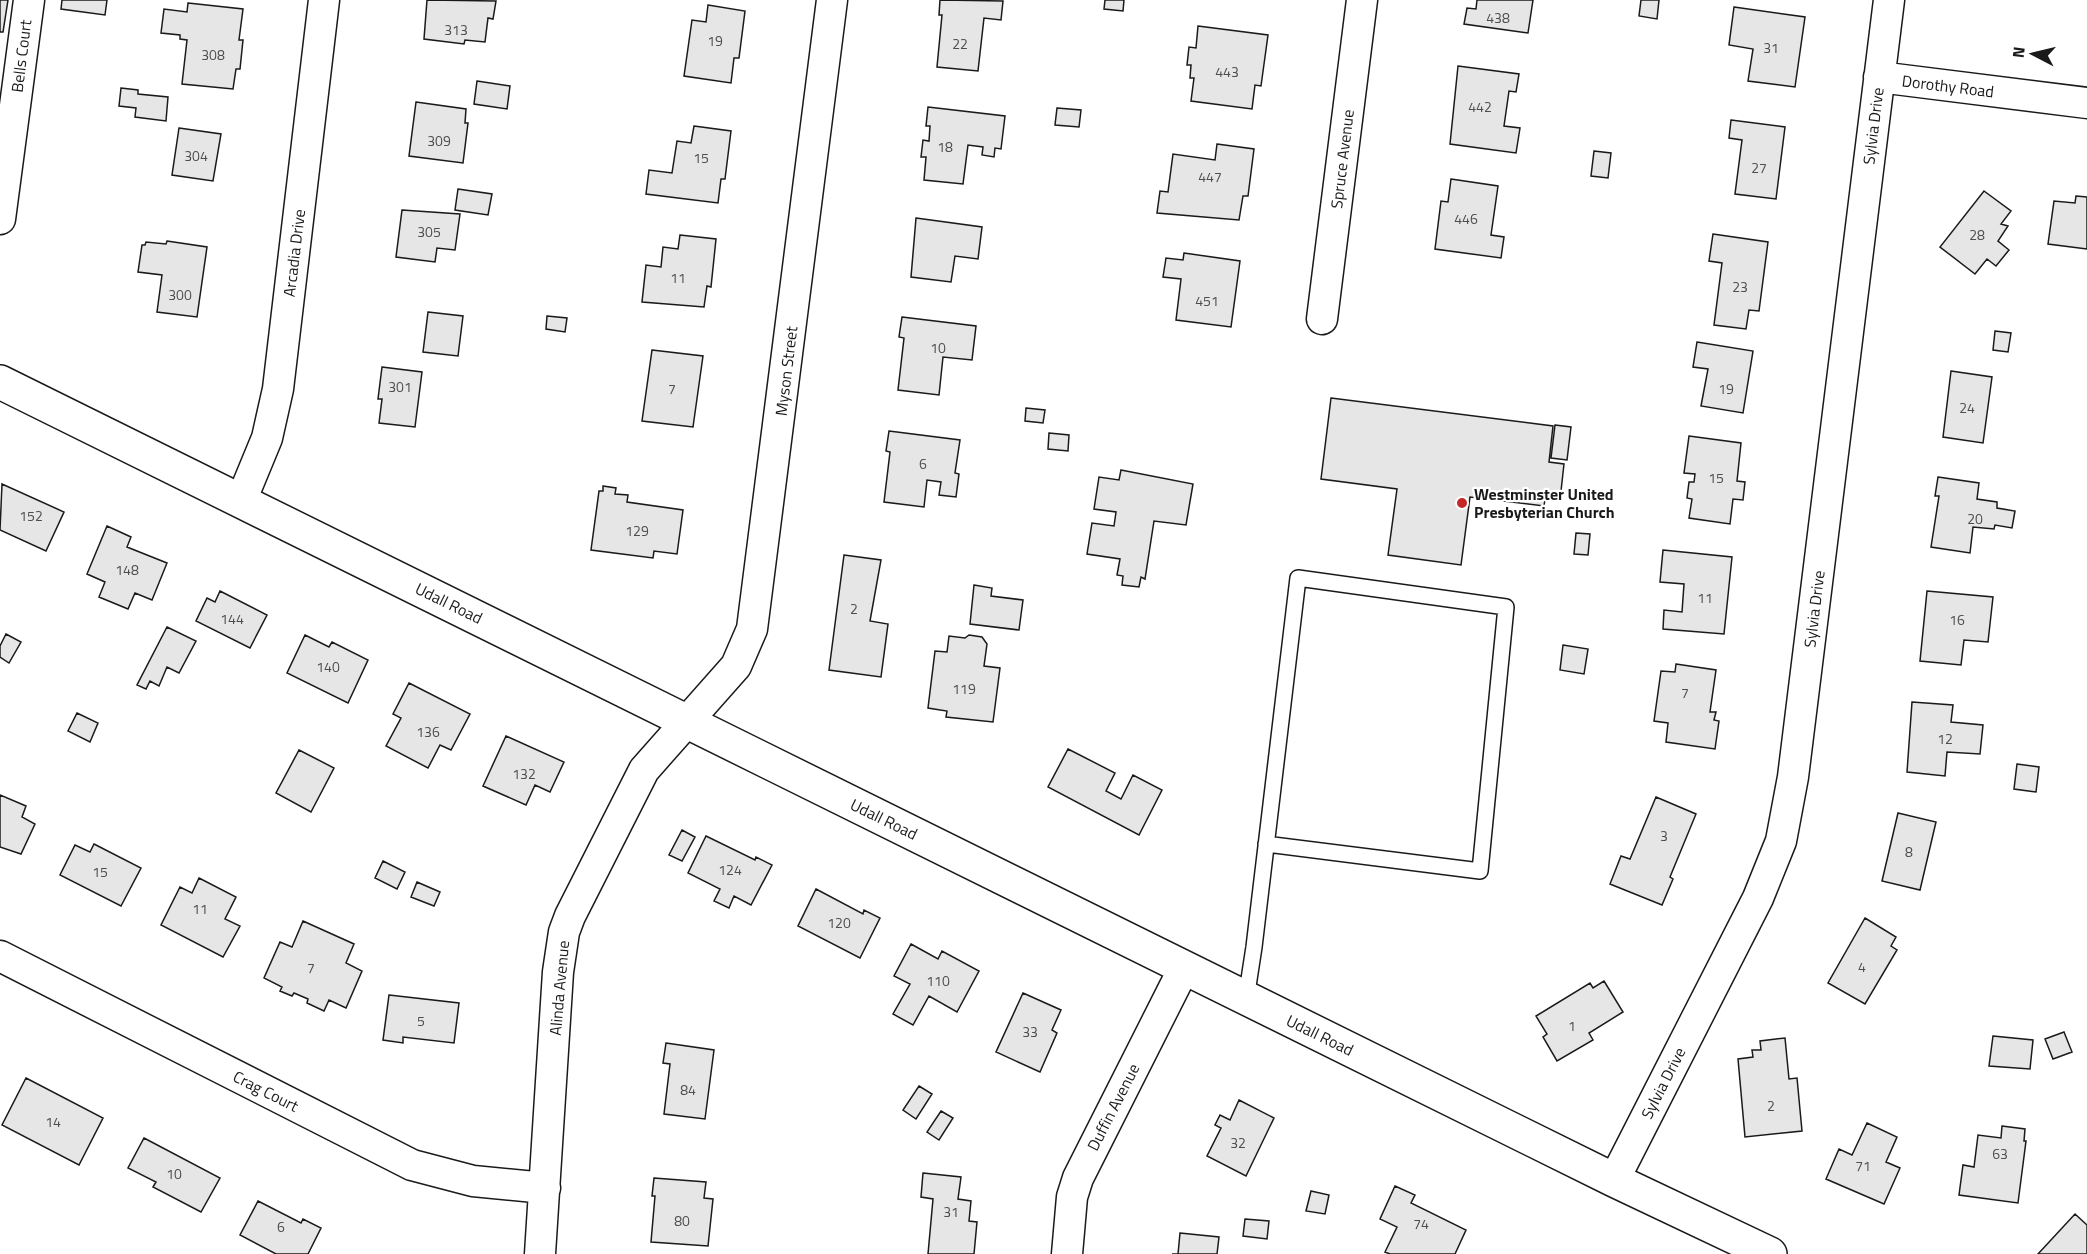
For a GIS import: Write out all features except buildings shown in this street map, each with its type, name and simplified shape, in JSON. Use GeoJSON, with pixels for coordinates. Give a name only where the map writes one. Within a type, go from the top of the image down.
{"type":"FeatureCollection","features":[{"type":"Feature","properties":{"kind":"main road","name":"Udall Road"},"geometry":{"type":"LineString","coordinates":[[0,382],[1757,1251]]}},
{"type":"Feature","properties":{"kind":"street","name":"Bells Court"},"geometry":{"type":"LineString","coordinates":[[0,219],[29,0]]}},
{"type":"Feature","properties":{"kind":"street","name":"Arcadia Drive"},"geometry":{"type":"LineString","coordinates":[[241,501],[267,438],[278,388],[324,0]]}},
{"type":"Feature","properties":{"kind":"street","name":"Myson Street"},"geometry":{"type":"LineString","coordinates":[[687,721],[736,666],[746,647],[756,609],[832,0]]}},
{"type":"Feature","properties":{"kind":"street","name":"Spruce Avenue"},"geometry":{"type":"LineString","coordinates":[[1322,319],[1362,0]]}},
{"type":"Feature","properties":{"kind":"street","name":"Sylvia Drive"},"geometry":{"type":"LineString","coordinates":[[1614,1180],[1758,898],[1781,841],[1793,777],[1889,0]]}},
{"type":"Feature","properties":{"kind":"street","name":"Dorothy Road"},"geometry":{"type":"LineString","coordinates":[[1880,77],[2087,103]]}},
{"type":"Feature","properties":{"kind":"street","name":"Alinda Avenue"},"geometry":{"type":"LineString","coordinates":[[540,1254],[558,972],[564,932],[644,770],[687,721]]}},
{"type":"Feature","properties":{"kind":"street","name":"Crag Court"},"geometry":{"type":"LineString","coordinates":[[0,956],[412,1165],[473,1181],[545,1188]]}},
{"type":"Feature","properties":{"kind":"street","name":"Duffin Avenue"},"geometry":{"type":"LineString","coordinates":[[1067,1254],[1072,1197],[1078,1178],[1184,968]]}},
{"type":"Feature","properties":{"kind":"lane"},"geometry":{"type":"LineString","coordinates":[[1246,999],[1298,578],[1506,607],[1480,871],[1266,844]]}},
{"type":"Feature","properties":{"kind":"place","name":"Westminster United Presbyterian Church"},"geometry":{"type":"Point","coordinates":[1462,503]}}]}
